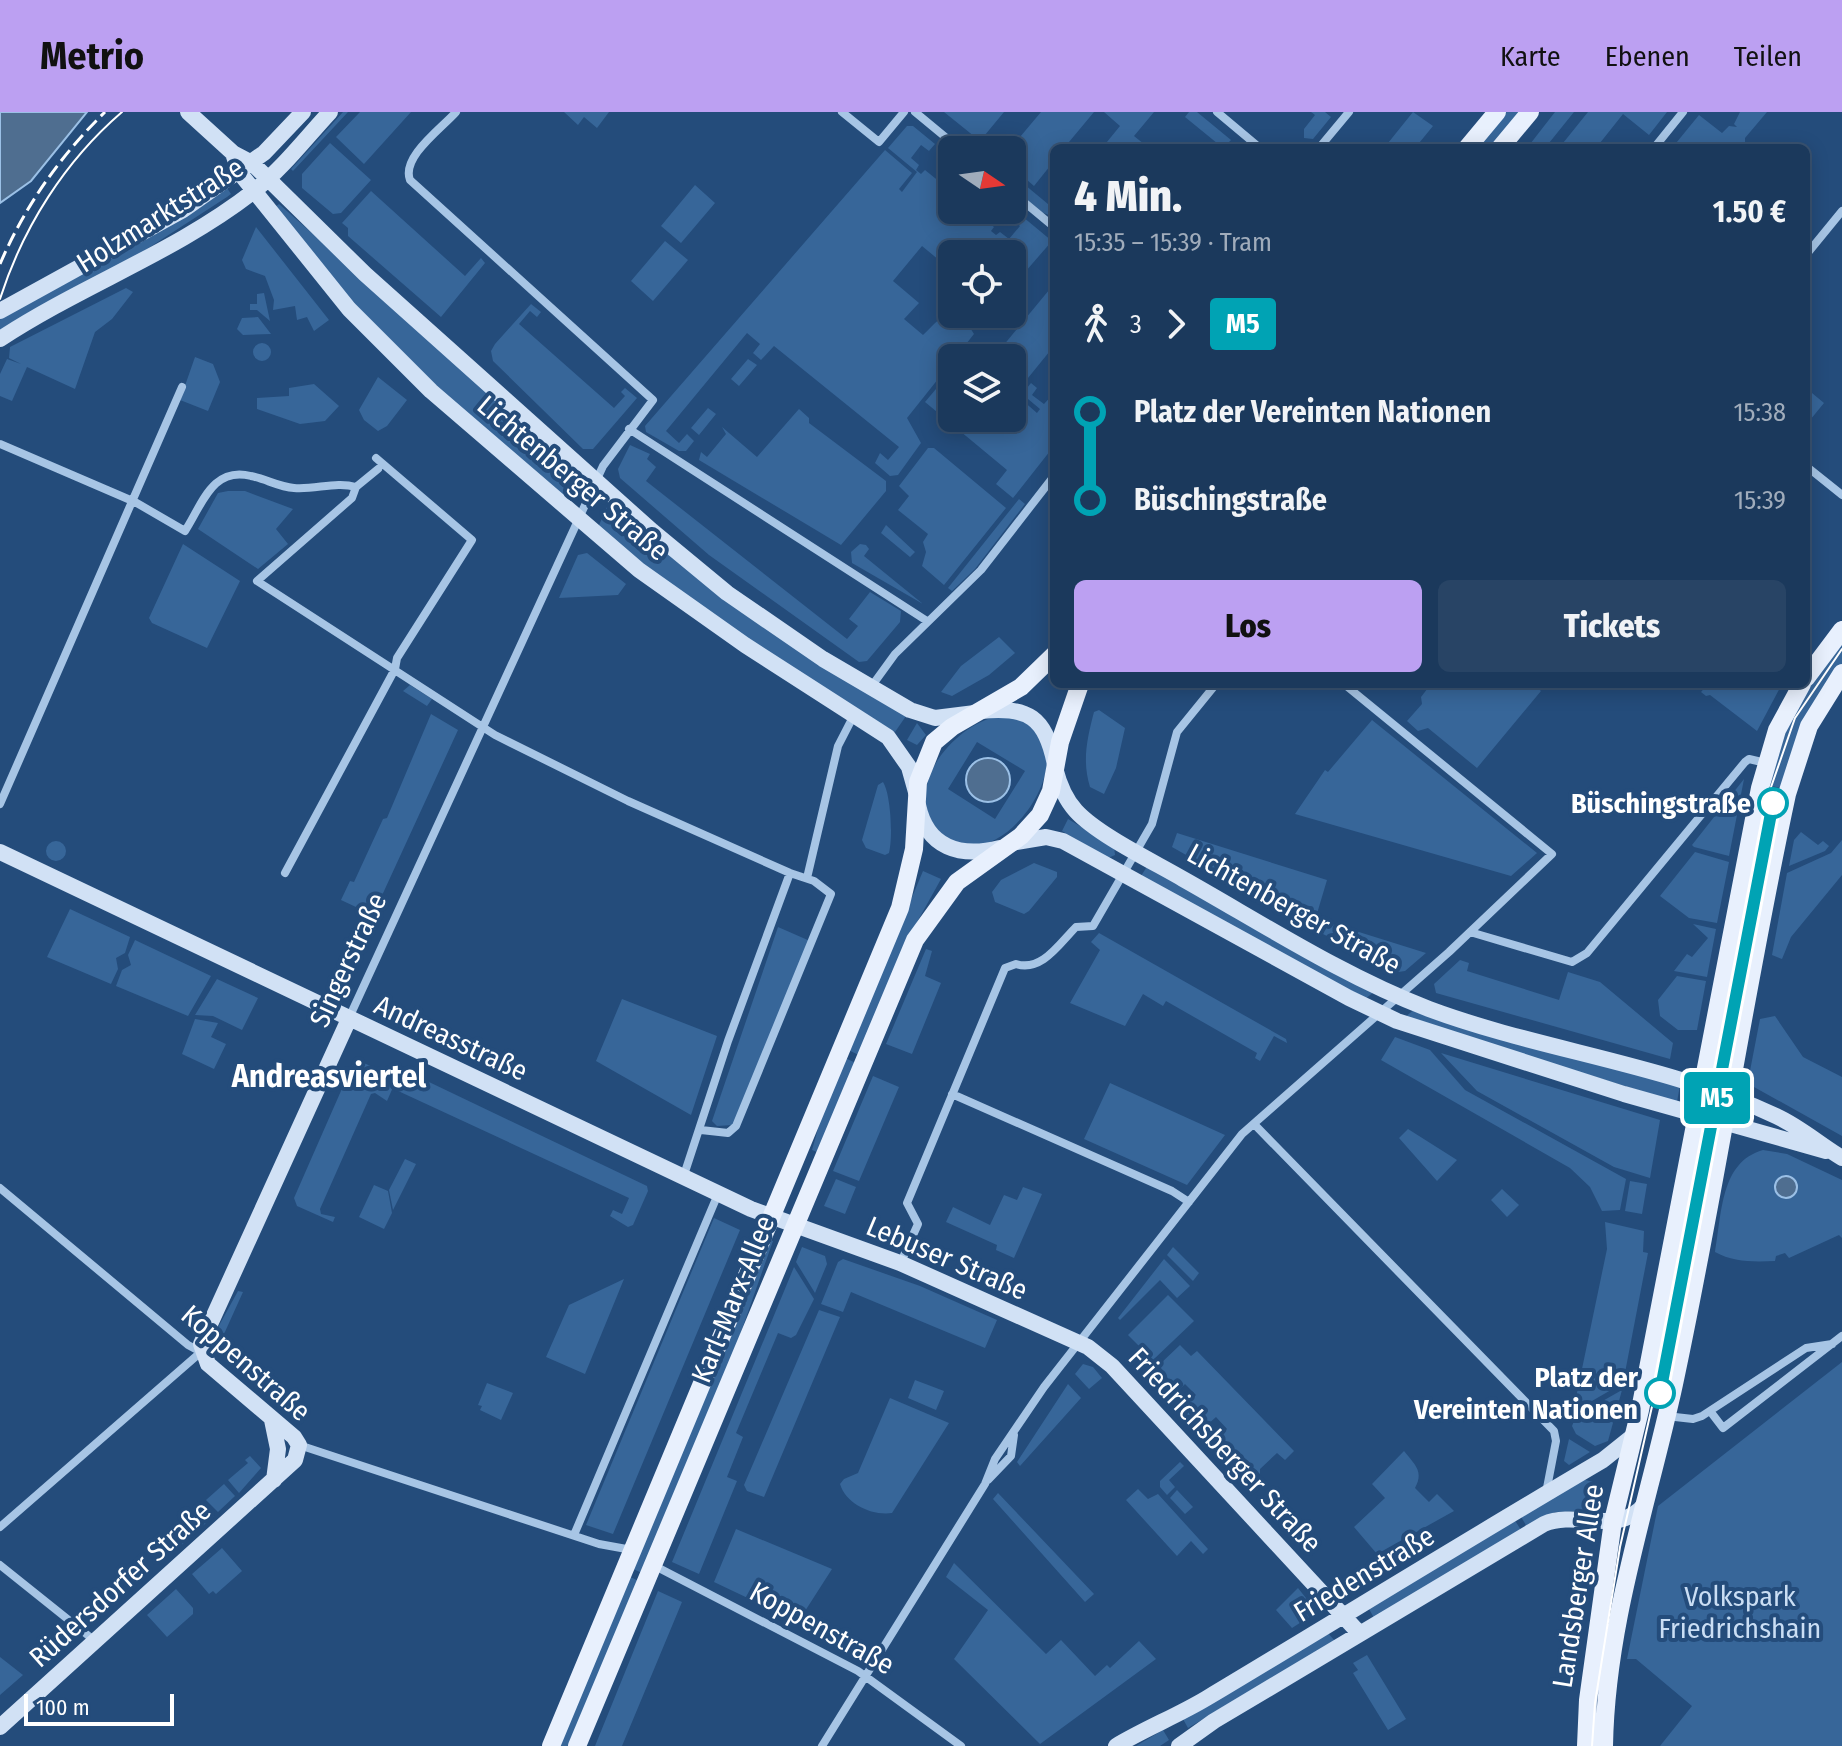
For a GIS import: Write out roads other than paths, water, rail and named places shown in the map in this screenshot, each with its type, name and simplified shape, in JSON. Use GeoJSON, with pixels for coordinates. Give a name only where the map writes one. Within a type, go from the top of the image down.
{"type":"FeatureCollection","features":[{"type":"Feature","properties":{"kind":"main road","name":"Lichtenberger Straße"},"geometry":{"type":"LineString","coordinates":[[188,112],[233,153],[261,185],[340,299],[385,347],[578,520],[701,615],[888,737],[899,750],[914,779],[916,795]]}},
{"type":"Feature","properties":{"kind":"main road","name":"Holzmarktstraße"},"geometry":{"type":"LineString","coordinates":[[0,311],[183,210],[245,167],[303,112]]}},
{"type":"Feature","properties":{"kind":"main road","name":"Holzmarktstraße"},"geometry":{"type":"LineString","coordinates":[[0,339],[154,256],[261,185],[330,112]]}},
{"type":"Feature","properties":{"kind":"main road"},"geometry":{"type":"LineString","coordinates":[[1470,144],[1497,112]]}},
{"type":"Feature","properties":{"kind":"main road"},"geometry":{"type":"LineString","coordinates":[[1503,144],[1530,112]]}},
{"type":"Feature","properties":{"kind":"main road","name":"Lichtenberger Straße"},"geometry":{"type":"LineString","coordinates":[[261,185],[727,593],[776,629],[871,688],[927,717],[978,712]]}},
{"type":"Feature","properties":{"kind":"main road"},"geometry":{"type":"LineString","coordinates":[[1810,673],[1842,630]]}},
{"type":"Feature","properties":{"kind":"main road"},"geometry":{"type":"LineString","coordinates":[[1050,659],[1021,687],[934,742],[920,771],[916,795],[924,826],[945,847],[974,854],[1005,846],[1040,815],[1051,791],[1067,719],[1079,688]]}},
{"type":"Feature","properties":{"kind":"main road"},"geometry":{"type":"LineString","coordinates":[[1613,1521],[1630,1517],[1646,1498],[1666,1416],[1794,765],[1816,713],[1840,681]]}},
{"type":"Feature","properties":{"kind":"main road"},"geometry":{"type":"LineString","coordinates":[[1633,1436],[1766,763],[1777,730],[1800,688]]}},
{"type":"Feature","properties":{"kind":"main road"},"geometry":{"type":"LineString","coordinates":[[978,712],[1003,708],[1033,718],[1047,734],[1055,767]]}},
{"type":"Feature","properties":{"kind":"main road","name":"Lichtenberger Straße"},"geometry":{"type":"LineString","coordinates":[[1055,767],[1066,797],[1081,816],[1136,852],[1332,963],[1399,996]]}},
{"type":"Feature","properties":{"kind":"main road","name":"Karl-Marx-Allee"},"geometry":{"type":"LineString","coordinates":[[551,1746],[894,926],[908,881],[916,795]]}},
{"type":"Feature","properties":{"kind":"main road","name":"Lichtenberger Straße"},"geometry":{"type":"LineString","coordinates":[[1005,846],[1046,837],[1063,841],[1380,1013]]}},
{"type":"Feature","properties":{"kind":"main road","name":"Karl-Marx-Allee"},"geometry":{"type":"LineString","coordinates":[[577,1746],[915,940],[937,904],[957,882],[1005,846]]}},
{"type":"Feature","properties":{"kind":"main road","name":"Andreasstraße"},"geometry":{"type":"LineString","coordinates":[[0,852],[683,1178],[794,1224]]}},
{"type":"Feature","properties":{"kind":"main road"},"geometry":{"type":"LineString","coordinates":[[1399,996],[1465,1021],[1729,1097],[1804,1130],[1838,1156]]}},
{"type":"Feature","properties":{"kind":"main road"},"geometry":{"type":"LineString","coordinates":[[1380,1013],[1453,1041],[1838,1156]]}},
{"type":"Feature","properties":{"kind":"main road","name":"Singerstraße"},"geometry":{"type":"LineString","coordinates":[[201,1352],[208,1328],[349,1019]]}},
{"type":"Feature","properties":{"kind":"main road","name":"Lebuser Straße"},"geometry":{"type":"LineString","coordinates":[[794,1224],[900,1263],[1078,1343]]}},
{"type":"Feature","properties":{"kind":"main road","name":"Friedrichsberger Straße"},"geometry":{"type":"LineString","coordinates":[[1078,1343],[1112,1366],[1360,1634]]}},
{"type":"Feature","properties":{"kind":"main road","name":"Koppenstraße"},"geometry":{"type":"LineString","coordinates":[[201,1352],[208,1364],[299,1445]]}},
{"type":"Feature","properties":{"kind":"main road"},"geometry":{"type":"LineString","coordinates":[[272,1420],[278,1449],[274,1480]]}},
{"type":"Feature","properties":{"kind":"main road","name":"Friedenstraße"},"geometry":{"type":"LineString","coordinates":[[1116,1746],[1344,1616],[1617,1451],[1633,1436]]}},
{"type":"Feature","properties":{"kind":"main road","name":"Landsberger Allee"},"geometry":{"type":"LineString","coordinates":[[1586,1746],[1588,1700],[1613,1521],[1633,1436]]}},
{"type":"Feature","properties":{"kind":"main road","name":"Rüdersdorfer Straße"},"geometry":{"type":"LineString","coordinates":[[0,1727],[274,1480],[295,1460],[299,1445]]}},
{"type":"Feature","properties":{"kind":"main road","name":"Landsberger Allee"},"geometry":{"type":"LineString","coordinates":[[1604,1746],[1606,1704],[1621,1603],[1646,1498]]}},
{"type":"Feature","properties":{"kind":"main road","name":"Friedenstraße"},"geometry":{"type":"LineString","coordinates":[[1186,1744],[1360,1634],[1544,1524],[1572,1518],[1613,1521]]}},
{"type":"Feature","properties":{"kind":"street","name":"Singerstraße"},"geometry":{"type":"LineString","coordinates":[[349,1019],[596,481],[629,429],[653,400],[416,186],[408,174],[411,160],[456,112]]}},
{"type":"Feature","properties":{"kind":"street"},"geometry":{"type":"LineString","coordinates":[[842,112],[879,142],[904,112]]}},
{"type":"Feature","properties":{"kind":"street"},"geometry":{"type":"LineString","coordinates":[[915,112],[944,136]]}},
{"type":"Feature","properties":{"kind":"street"},"geometry":{"type":"LineString","coordinates":[[1217,112],[1255,144]]}},
{"type":"Feature","properties":{"kind":"street"},"geometry":{"type":"LineString","coordinates":[[1322,144],[1349,112]]}},
{"type":"Feature","properties":{"kind":"street"},"geometry":{"type":"LineString","coordinates":[[1657,144],[1683,112]]}},
{"type":"Feature","properties":{"kind":"street"},"geometry":{"type":"LineString","coordinates":[[1026,204],[1050,224]]}},
{"type":"Feature","properties":{"kind":"street"},"geometry":{"type":"LineString","coordinates":[[1810,250],[1842,211]]}},
{"type":"Feature","properties":{"kind":"street"},"geometry":{"type":"LineString","coordinates":[[0,804],[135,502],[182,387]]}},
{"type":"Feature","properties":{"kind":"street"},"geometry":{"type":"LineString","coordinates":[[629,429],[927,621]]}},
{"type":"Feature","properties":{"kind":"street"},"geometry":{"type":"LineString","coordinates":[[0,444],[135,502],[185,531],[209,489],[233,475],[255,476],[294,488],[344,483],[356,487]]}},
{"type":"Feature","properties":{"kind":"street"},"geometry":{"type":"LineString","coordinates":[[285,873],[395,669],[397,658],[472,540],[376,458]]}},
{"type":"Feature","properties":{"kind":"street"},"geometry":{"type":"LineString","coordinates":[[378,469],[356,487],[352,498],[257,581],[484,727],[552,765],[807,878],[831,894],[740,1118],[728,1133],[701,1130]]}},
{"type":"Feature","properties":{"kind":"street"},"geometry":{"type":"LineString","coordinates":[[1810,469],[1842,495]]}},
{"type":"Feature","properties":{"kind":"street"},"geometry":{"type":"LineString","coordinates":[[871,688],[895,654],[981,570],[1050,481]]}},
{"type":"Feature","properties":{"kind":"street"},"geometry":{"type":"LineString","coordinates":[[900,1263],[918,1224],[907,1203],[1005,968],[1016,964],[1028,968],[1039,964],[1076,927],[1093,926],[1152,824],[1177,732],[1213,688]]}},
{"type":"Feature","properties":{"kind":"street"},"geometry":{"type":"LineString","coordinates":[[1349,688],[1552,854],[1399,996]]}},
{"type":"Feature","properties":{"kind":"street"},"geometry":{"type":"LineString","coordinates":[[807,878],[838,746],[854,715]]}},
{"type":"Feature","properties":{"kind":"street"},"geometry":{"type":"LineString","coordinates":[[1470,932],[1572,962],[1587,953],[1745,762],[1749,759],[1766,763]]}},
{"type":"Feature","properties":{"kind":"street"},"geometry":{"type":"LineString","coordinates":[[683,1178],[728,1041],[790,873]]}},
{"type":"Feature","properties":{"kind":"street","name":"Lichtenberger Straße"},"geometry":{"type":"LineString","coordinates":[[1380,1013],[1399,996]]}},
{"type":"Feature","properties":{"kind":"street"},"geometry":{"type":"LineString","coordinates":[[822,1746],[985,1484],[995,1459],[1078,1343],[1254,1124],[1380,1013]]}},
{"type":"Feature","properties":{"kind":"street"},"geometry":{"type":"LineString","coordinates":[[952,1094],[1172,1191],[1189,1202]]}},
{"type":"Feature","properties":{"kind":"street"},"geometry":{"type":"LineString","coordinates":[[1254,1124],[1554,1431],[1556,1441],[1546,1494]]}},
{"type":"Feature","properties":{"kind":"street","name":"Koppenstraße"},"geometry":{"type":"LineString","coordinates":[[0,1188],[182,1340],[201,1352]]}},
{"type":"Feature","properties":{"kind":"street"},"geometry":{"type":"LineString","coordinates":[[574,1535],[718,1194]]}},
{"type":"Feature","properties":{"kind":"street"},"geometry":{"type":"LineString","coordinates":[[1710,1411],[1723,1428],[1842,1336]]}},
{"type":"Feature","properties":{"kind":"street"},"geometry":{"type":"LineString","coordinates":[[1666,1416],[1693,1419],[1806,1348],[1832,1344]]}},
{"type":"Feature","properties":{"kind":"street","name":"Singerstraße"},"geometry":{"type":"LineString","coordinates":[[0,1527],[201,1352]]}},
{"type":"Feature","properties":{"kind":"street","name":"Koppenstraße"},"geometry":{"type":"LineString","coordinates":[[299,1445],[574,1535],[632,1550]]}},
{"type":"Feature","properties":{"kind":"street"},"geometry":{"type":"LineString","coordinates":[[0,1565],[96,1642]]}},
{"type":"Feature","properties":{"kind":"street","name":"Koppenstraße"},"geometry":{"type":"LineString","coordinates":[[653,1565],[865,1676],[961,1746]]}},
{"type":"Feature","properties":{"kind":"street"},"geometry":{"type":"LineString","coordinates":[[1173,1716],[1186,1744]]}},
{"type":"Feature","properties":{"kind":"tram line"},"geometry":{"type":"LineString","coordinates":[[0,299],[21,246],[48,197],[82,152],[122,112]]}},
{"type":"Feature","properties":{"kind":"tram line"},"geometry":{"type":"LineString","coordinates":[[1592,1746],[1595,1703],[1620,1547],[1656,1389],[1770,790],[1795,718],[1842,649]]}},
{"type":"Feature","properties":{"kind":"tram line","name":"M5"},"geometry":{"type":"LineString","coordinates":[[1660,1393],[1773,803]]}},
{"type":"Feature","properties":{"kind":"railway"},"geometry":{"type":"LineString","coordinates":[[0,264],[45,183],[73,146],[105,112]]}},
{"type":"Feature","properties":{"kind":"place","name":"Büschingstraße"},"geometry":{"type":"Point","coordinates":[1773,803]}},
{"type":"Feature","properties":{"kind":"place","name":"Platz der Vereinten Nationen"},"geometry":{"type":"Point","coordinates":[1660,1393]}},
{"type":"Feature","properties":{"kind":"district","name":"Andreasviertel"},"geometry":{"type":"Point","coordinates":[329,1076]}},
{"type":"Feature","properties":{"kind":"park label","name":"Volkspark Friedrichshain"},"geometry":{"type":"Point","coordinates":[1740,1612]}}]}
